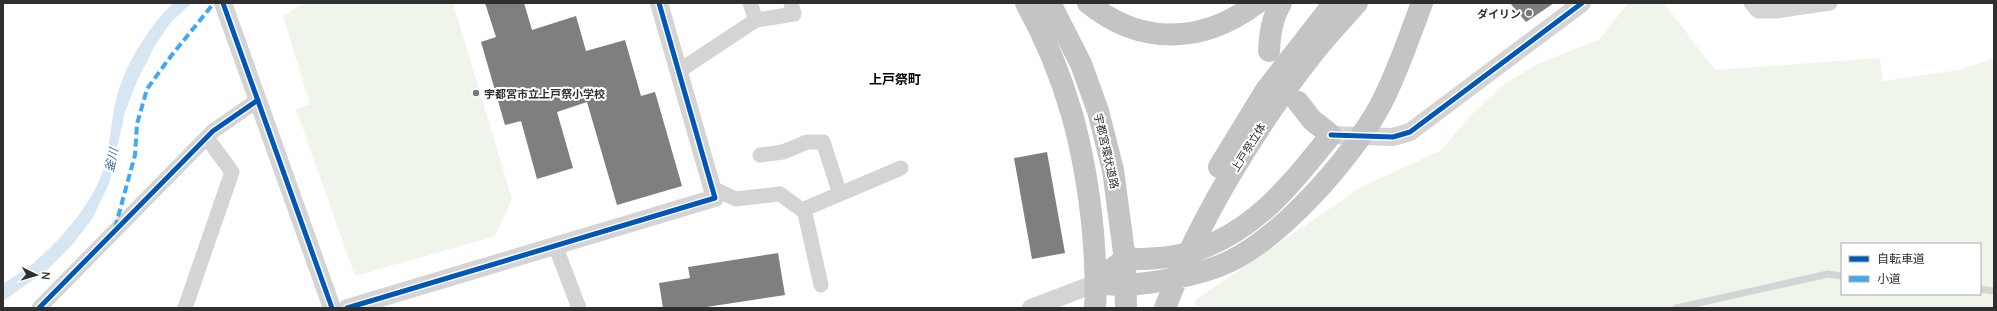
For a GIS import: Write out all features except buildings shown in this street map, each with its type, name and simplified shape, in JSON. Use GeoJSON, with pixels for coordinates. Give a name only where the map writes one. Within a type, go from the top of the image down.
{"type":"FeatureCollection","features":[{"type":"Feature","properties":{"kind":"highway"},"geometry":{"type":"LineString","coordinates":[[1026,3],[1057,66],[1072,111],[1090,205],[1097,283],[1095,308]]}},
{"type":"Feature","properties":{"kind":"highway","name":"宇都宮環状道路"},"geometry":{"type":"LineString","coordinates":[[1050,3],[1081,64],[1098,111],[1113,170],[1125,260],[1127,285],[1126,308]]}},
{"type":"Feature","properties":{"kind":"highway"},"geometry":{"type":"LineString","coordinates":[[1088,3],[1115,21],[1133,29],[1170,35],[1191,34],[1210,29],[1230,20],[1257,3]]}},
{"type":"Feature","properties":{"kind":"highway"},"geometry":{"type":"LineString","coordinates":[[1269,51],[1274,16],[1281,3]]}},
{"type":"Feature","properties":{"kind":"highway","name":"上戸祭立体"},"geometry":{"type":"LineString","coordinates":[[1165,308],[1201,230],[1233,172],[1266,90],[1334,3]]}},
{"type":"Feature","properties":{"kind":"highway","name":"上戸祭立体"},"geometry":{"type":"LineString","coordinates":[[1151,308],[1192,215],[1246,137],[1272,110],[1315,50],[1357,3]]}},
{"type":"Feature","properties":{"kind":"highway"},"geometry":{"type":"LineString","coordinates":[[1097,283],[1127,285],[1186,275],[1219,266],[1257,245],[1316,190],[1362,135],[1396,73],[1422,3]]}},
{"type":"Feature","properties":{"kind":"highway"},"geometry":{"type":"LineString","coordinates":[[1097,283],[1125,260],[1162,257],[1192,252],[1234,234],[1255,219],[1281,196],[1332,136],[1312,120],[1298,102]]}},
{"type":"Feature","properties":{"kind":"street"},"geometry":{"type":"LineString","coordinates":[[223,3],[332,308]]}},
{"type":"Feature","properties":{"kind":"street"},"geometry":{"type":"LineString","coordinates":[[347,308],[715,198],[659,3]]}},
{"type":"Feature","properties":{"kind":"street"},"geometry":{"type":"LineString","coordinates":[[750,3],[756,20]]}},
{"type":"Feature","properties":{"kind":"street"},"geometry":{"type":"LineString","coordinates":[[678,70],[756,20],[794,14],[791,3]]}},
{"type":"Feature","properties":{"kind":"street"},"geometry":{"type":"LineString","coordinates":[[1332,136],[1362,135],[1393,137],[1410,132],[1582,3]]}},
{"type":"Feature","properties":{"kind":"street"},"geometry":{"type":"LineString","coordinates":[[1751,3],[1758,11],[1776,11],[1830,3]]}},
{"type":"Feature","properties":{"kind":"street"},"geometry":{"type":"LineString","coordinates":[[39,308],[206,138],[258,100]]}},
{"type":"Feature","properties":{"kind":"street"},"geometry":{"type":"LineString","coordinates":[[185,308],[232,172],[206,138]]}},
{"type":"Feature","properties":{"kind":"street"},"geometry":{"type":"LineString","coordinates":[[760,155],[783,152],[807,142],[823,142],[840,194]]}},
{"type":"Feature","properties":{"kind":"street"},"geometry":{"type":"LineString","coordinates":[[712,188],[736,200],[780,194],[802,210],[901,168]]}},
{"type":"Feature","properties":{"kind":"street"},"geometry":{"type":"LineString","coordinates":[[804,209],[821,285]]}},
{"type":"Feature","properties":{"kind":"street"},"geometry":{"type":"LineString","coordinates":[[555,245],[579,308]]}},
{"type":"Feature","properties":{"kind":"street"},"geometry":{"type":"LineString","coordinates":[[1031,308],[1097,283]]}},
{"type":"Feature","properties":{"kind":"lane"},"geometry":{"type":"LineString","coordinates":[[1676,308],[1828,274],[1841,276]]}},
{"type":"Feature","properties":{"kind":"lane"},"geometry":{"type":"LineString","coordinates":[[1981,289],[1994,291]]}},
{"type":"Feature","properties":{"kind":"shaded area"},"geometry":{"type":"Polygon","coordinates":[[[304,3],[453,3],[512,199],[495,236],[355,276],[296,109],[310,104],[283,16],[304,3]]]}},
{"type":"Feature","properties":{"kind":"shaded area"},"geometry":{"type":"Polygon","coordinates":[[[1628,3],[1664,3],[1715,70],[1880,58],[1883,81],[1959,70],[1994,58],[1994,308],[1196,308],[1194,301],[1363,186],[1440,151],[1473,113],[1502,86],[1535,65],[1600,39],[1628,3]]]}},
{"type":"Feature","properties":{"kind":"water","name":"釜川"},"geometry":{"type":"Polygon","coordinates":[[[173,3],[192,3],[171,22],[156,44],[137,81],[125,112],[109,184],[92,219],[72,245],[46,271],[3,301],[3,284],[37,260],[65,232],[82,210],[96,188],[104,168],[113,113],[124,76],[137,49],[145,37],[163,13],[173,3]]]}},
{"type":"Feature","properties":{"kind":"marked path"},"geometry":{"type":"LineString","coordinates":[[115,228],[135,155],[137,124],[147,89],[171,56],[214,3]]}},
{"type":"Feature","properties":{"kind":"cycle path"},"geometry":{"type":"LineString","coordinates":[[223,3],[332,308]]}},
{"type":"Feature","properties":{"kind":"cycle path"},"geometry":{"type":"LineString","coordinates":[[347,308],[715,198],[659,3]]}},
{"type":"Feature","properties":{"kind":"cycle path"},"geometry":{"type":"LineString","coordinates":[[1331,135],[1393,137],[1410,132],[1582,3]]}},
{"type":"Feature","properties":{"kind":"cycle path"},"geometry":{"type":"LineString","coordinates":[[39,308],[213,131],[258,100]]}},
{"type":"Feature","properties":{"kind":"place","name":"ダイリン"},"geometry":{"type":"Point","coordinates":[1529,13]}},
{"type":"Feature","properties":{"kind":"place","name":"宇都宮市立上戸祭小学校"},"geometry":{"type":"Point","coordinates":[476,93]}},
{"type":"Feature","properties":{"kind":"district","name":"上戸祭町"},"geometry":{"type":"Point","coordinates":[895,79]}}]}
